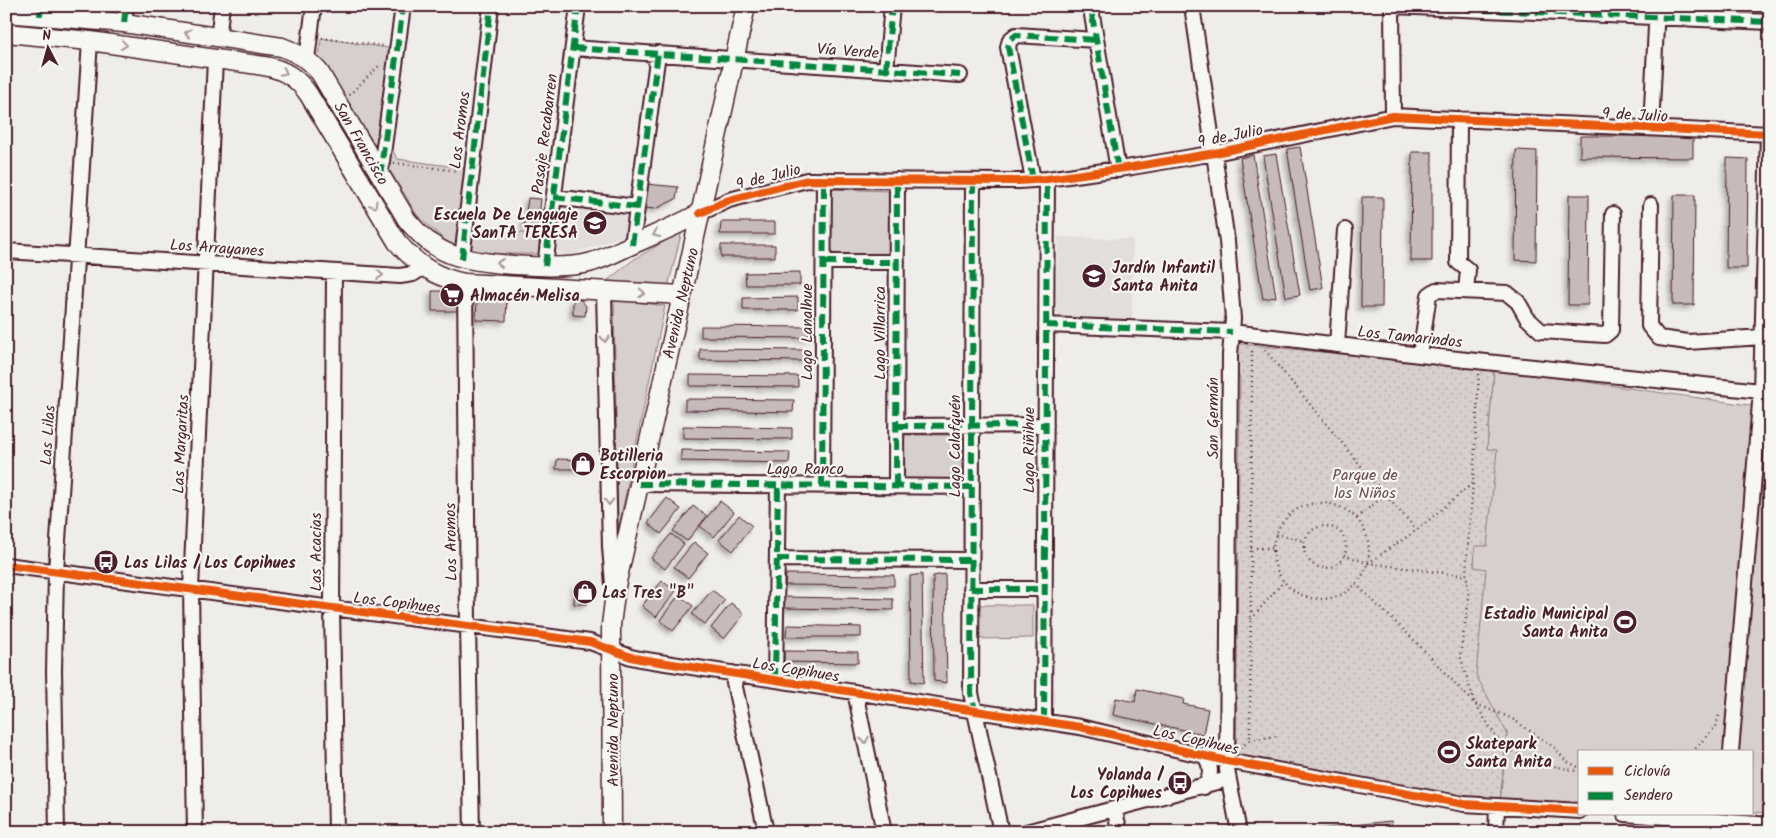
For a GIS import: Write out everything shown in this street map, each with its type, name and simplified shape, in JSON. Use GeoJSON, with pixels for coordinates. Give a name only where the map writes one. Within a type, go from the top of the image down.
{"type":"FeatureCollection","features":[{"type":"Feature","properties":{"kind":"main road","name":"Avenida Neptuno"},"geometry":{"type":"LineString","coordinates":[[612,832],[611,625],[614,599],[746,6]]}},
{"type":"Feature","properties":{"kind":"main road","name":"San Francisco"},"geometry":{"type":"LineString","coordinates":[[6,13],[40,11],[125,15],[218,38],[282,47],[307,59],[320,73],[338,104],[382,168],[407,220],[437,248],[462,258],[475,261],[570,267],[592,262],[676,226],[700,213]]}},
{"type":"Feature","properties":{"kind":"main road","name":"San Francisco"},"geometry":{"type":"LineString","coordinates":[[6,33],[90,41],[214,58],[282,70],[298,81],[309,96],[397,242],[414,260],[444,278],[465,283],[682,295]]}},
{"type":"Feature","properties":{"kind":"street"},"geometry":{"type":"LineString","coordinates":[[218,38],[222,6]]}},
{"type":"Feature","properties":{"kind":"street"},"geometry":{"type":"LineString","coordinates":[[307,59],[314,6]]}},
{"type":"Feature","properties":{"kind":"street"},"geometry":{"type":"LineString","coordinates":[[382,168],[403,6]]}},
{"type":"Feature","properties":{"kind":"street","name":"Los Aromos"},"geometry":{"type":"LineString","coordinates":[[462,258],[491,6]]}},
{"type":"Feature","properties":{"kind":"street","name":"Pasaje Recabarren"},"geometry":{"type":"LineString","coordinates":[[545,266],[578,6]]}},
{"type":"Feature","properties":{"kind":"street"},"geometry":{"type":"LineString","coordinates":[[886,70],[892,6]]}},
{"type":"Feature","properties":{"kind":"street","name":"San Germán"},"geometry":{"type":"LineString","coordinates":[[1192,6],[1227,241],[1233,319],[1230,365],[1233,762],[1228,779],[1239,832]]}},
{"type":"Feature","properties":{"kind":"street"},"geometry":{"type":"LineString","coordinates":[[1393,116],[1392,6],[1656,12],[1770,22]]}},
{"type":"Feature","properties":{"kind":"street"},"geometry":{"type":"LineString","coordinates":[[1651,128],[1656,12]]}},
{"type":"Feature","properties":{"kind":"street"},"geometry":{"type":"LineString","coordinates":[[1092,15],[1118,170]]}},
{"type":"Feature","properties":{"kind":"street","name":"Lago Riñihue"},"geometry":{"type":"LineString","coordinates":[[1044,721],[1046,325],[1040,180],[1008,47],[1010,40],[1016,35],[1096,40]]}},
{"type":"Feature","properties":{"kind":"street","name":"Las Lilas"},"geometry":{"type":"LineString","coordinates":[[58,832],[55,709],[56,572],[90,41]]}},
{"type":"Feature","properties":{"kind":"street","name":"Vía Verde"},"geometry":{"type":"LineString","coordinates":[[573,48],[960,75]]}},
{"type":"Feature","properties":{"kind":"street"},"geometry":{"type":"LineString","coordinates":[[632,244],[658,53]]}},
{"type":"Feature","properties":{"kind":"street","name":"Las Margaritas"},"geometry":{"type":"LineString","coordinates":[[195,832],[190,589],[214,58]]}},
{"type":"Feature","properties":{"kind":"street","name":"9 de Julio"},"geometry":{"type":"LineString","coordinates":[[700,213],[729,200],[791,184],[824,179],[1040,180],[1118,170],[1393,116],[1769,134]]}},
{"type":"Feature","properties":{"kind":"street"},"geometry":{"type":"LineString","coordinates":[[1459,119],[1458,262],[1468,270],[1466,291]]}},
{"type":"Feature","properties":{"kind":"street"},"geometry":{"type":"LineString","coordinates":[[1731,750],[1765,392],[1762,337],[1769,134]]}},
{"type":"Feature","properties":{"kind":"street","name":"Lago Lanalhue"},"geometry":{"type":"LineString","coordinates":[[822,486],[824,179]]}},
{"type":"Feature","properties":{"kind":"street","name":"Lago Villarrica"},"geometry":{"type":"LineString","coordinates":[[896,486],[897,180]]}},
{"type":"Feature","properties":{"kind":"street","name":"Lago Calafquén"},"geometry":{"type":"LineString","coordinates":[[972,181],[971,693],[1001,832]]}},
{"type":"Feature","properties":{"kind":"street"},"geometry":{"type":"LineString","coordinates":[[554,197],[637,208]]}},
{"type":"Feature","properties":{"kind":"street"},"geometry":{"type":"LineString","coordinates":[[1651,205],[1649,326],[1659,338],[1688,342],[1762,337]]}},
{"type":"Feature","properties":{"kind":"street"},"geometry":{"type":"LineString","coordinates":[[1420,355],[1429,295],[1436,290],[1507,293],[1518,302],[1527,318],[1540,331],[1605,335],[1611,330],[1613,214]]}},
{"type":"Feature","properties":{"kind":"street"},"geometry":{"type":"LineString","coordinates":[[1337,345],[1345,230]]}},
{"type":"Feature","properties":{"kind":"street","name":"Los Arrayanes"},"geometry":{"type":"LineString","coordinates":[[6,251],[400,276],[413,274],[424,267]]}},
{"type":"Feature","properties":{"kind":"street"},"geometry":{"type":"LineString","coordinates":[[824,262],[897,262]]}},
{"type":"Feature","properties":{"kind":"street","name":"Las Acacias"},"geometry":{"type":"LineString","coordinates":[[334,272],[332,608],[336,832]]}},
{"type":"Feature","properties":{"kind":"street","name":"Los Aromos"},"geometry":{"type":"LineString","coordinates":[[465,283],[472,832]]}},
{"type":"Feature","properties":{"kind":"street","name":"Avenida Neptuno"},"geometry":{"type":"LineString","coordinates":[[604,291],[610,547],[614,599]]}},
{"type":"Feature","properties":{"kind":"street","name":"Los Tamarindos"},"geometry":{"type":"LineString","coordinates":[[1046,325],[1232,332],[1420,355],[1765,392]]}},
{"type":"Feature","properties":{"kind":"street"},"geometry":{"type":"LineString","coordinates":[[896,426],[1046,426]]}},
{"type":"Feature","properties":{"kind":"street","name":"Lago Ranco"},"geometry":{"type":"LineString","coordinates":[[639,484],[972,487]]}},
{"type":"Feature","properties":{"kind":"street"},"geometry":{"type":"LineString","coordinates":[[775,680],[778,485]]}},
{"type":"Feature","properties":{"kind":"street"},"geometry":{"type":"LineString","coordinates":[[777,559],[971,560]]}},
{"type":"Feature","properties":{"kind":"street","name":"Los Copihues"},"geometry":{"type":"LineString","coordinates":[[6,566],[590,642],[631,657],[1080,727],[1233,762],[1464,804],[1578,811]]}},
{"type":"Feature","properties":{"kind":"street"},"geometry":{"type":"LineString","coordinates":[[971,589],[1045,589]]}},
{"type":"Feature","properties":{"kind":"street"},"geometry":{"type":"LineString","coordinates":[[732,673],[766,832]]}},
{"type":"Feature","properties":{"kind":"street"},"geometry":{"type":"LineString","coordinates":[[855,692],[884,832]]}},
{"type":"Feature","properties":{"kind":"street"},"geometry":{"type":"LineString","coordinates":[[1204,755],[1208,760],[1210,771],[1208,781],[1204,786]]}},
{"type":"Feature","properties":{"kind":"street"},"geometry":{"type":"LineString","coordinates":[[1026,832],[1228,779]]}},
{"type":"Feature","properties":{"kind":"street"},"geometry":{"type":"LineString","coordinates":[[1496,832],[1497,807]]}},
{"type":"Feature","properties":{"kind":"street"},"geometry":{"type":"LineString","coordinates":[[1114,809],[1120,832]]}},
{"type":"Feature","properties":{"kind":"street"},"geometry":{"type":"LineString","coordinates":[[1676,816],[1726,818],[1755,828],[1770,825]]}},
{"type":"Feature","properties":{"kind":"path"},"geometry":{"type":"LineString","coordinates":[[310,37],[398,48]]}},
{"type":"Feature","properties":{"kind":"path"},"geometry":{"type":"LineString","coordinates":[[338,104],[398,48]]}},
{"type":"Feature","properties":{"kind":"path"},"geometry":{"type":"LineString","coordinates":[[382,168],[472,173]]}},
{"type":"Feature","properties":{"kind":"path"},"geometry":{"type":"LineString","coordinates":[[1252,334],[1385,495],[1418,530]]}},
{"type":"Feature","properties":{"kind":"path"},"geometry":{"type":"LineString","coordinates":[[1250,740],[1252,334]]}},
{"type":"Feature","properties":{"kind":"path"},"geometry":{"type":"LineString","coordinates":[[1475,704],[1460,655],[1469,600],[1466,570],[1480,361]]}},
{"type":"Feature","properties":{"kind":"path"},"geometry":{"type":"LineString","coordinates":[[1368,563],[1418,530],[1473,483]]}},
{"type":"Feature","properties":{"kind":"path"},"geometry":{"type":"LineString","coordinates":[[1357,518],[1385,495]]}},
{"type":"Feature","properties":{"kind":"path"},"geometry":{"type":"LineString","coordinates":[[1312,503],[1329,503],[1344,508],[1357,518],[1364,528],[1370,551],[1365,571],[1356,584],[1344,593],[1330,598],[1316,599],[1302,595],[1289,588],[1280,576],[1274,563],[1272,548],[1276,534],[1284,520],[1297,509],[1312,503]]}},
{"type":"Feature","properties":{"kind":"path"},"geometry":{"type":"LineString","coordinates":[[1318,527],[1333,528],[1344,538],[1346,545],[1344,555],[1338,564],[1331,568],[1318,568],[1307,560],[1304,554],[1304,540],[1318,527]]}},
{"type":"Feature","properties":{"kind":"path"},"geometry":{"type":"LineString","coordinates":[[1276,534],[1304,540]]}},
{"type":"Feature","properties":{"kind":"path"},"geometry":{"type":"LineString","coordinates":[[1251,548],[1272,548]]}},
{"type":"Feature","properties":{"kind":"path"},"geometry":{"type":"LineString","coordinates":[[1344,555],[1368,563],[1467,576]]}},
{"type":"Feature","properties":{"kind":"path"},"geometry":{"type":"LineString","coordinates":[[1251,619],[1284,581]]}},
{"type":"Feature","properties":{"kind":"path"},"geometry":{"type":"LineString","coordinates":[[1356,584],[1411,637],[1475,704],[1500,740],[1514,753],[1524,759],[1578,772]]}},
{"type":"Feature","properties":{"kind":"path"},"geometry":{"type":"LineString","coordinates":[[1475,704],[1511,718],[1555,748],[1566,761],[1578,767]]}},
{"type":"Feature","properties":{"kind":"path"},"geometry":{"type":"LineString","coordinates":[[1233,762],[1240,748],[1250,740],[1277,736]]}},
{"type":"Feature","properties":{"kind":"shaded area","name":"Escuela De Lenguaje SanTA TERESA"},"geometry":{"type":"Polygon","coordinates":[[[565,205],[629,212],[628,234],[568,256],[556,251],[565,205]]]}},
{"type":"Feature","properties":{"kind":"shaded area","name":"Jardín Infantil Santa Anita"},"geometry":{"type":"Polygon","coordinates":[[[1058,237],[1133,239],[1132,319],[1062,318],[1056,312],[1058,237]]]}},
{"type":"Feature","properties":{"kind":"green space"},"geometry":{"type":"Polygon","coordinates":[[[321,38],[389,48],[383,130],[397,159],[464,168],[459,225],[539,235],[539,254],[478,254],[449,244],[417,215],[334,78],[319,61],[321,38]]]}},
{"type":"Feature","properties":{"kind":"green space"},"geometry":{"type":"Polygon","coordinates":[[[828,189],[891,191],[890,258],[827,257],[828,189]]]}},
{"type":"Feature","properties":{"kind":"green space"},"geometry":{"type":"Polygon","coordinates":[[[682,231],[668,287],[602,285],[633,260],[682,231]]]}},
{"type":"Feature","properties":{"kind":"green space"},"geometry":{"type":"Polygon","coordinates":[[[614,299],[665,306],[618,530],[614,299]]]}},
{"type":"Feature","properties":{"kind":"green space","name":"Parque de los Niños"},"geometry":{"type":"Polygon","coordinates":[[[1240,344],[1494,369],[1487,449],[1497,450],[1487,546],[1475,546],[1474,567],[1486,569],[1476,675],[1507,733],[1500,800],[1475,799],[1243,758],[1236,750],[1240,379],[1236,361],[1240,344]]]}},
{"type":"Feature","properties":{"kind":"green space","name":"Estadio Municipal Santa Anita"},"geometry":{"type":"Polygon","coordinates":[[[1494,369],[1770,408],[1770,813],[1754,812],[1754,750],[1578,750],[1578,804],[1500,800],[1507,733],[1469,668],[1475,546],[1478,546],[1494,369]]]}},
{"type":"Feature","properties":{"kind":"green space"},"geometry":{"type":"Polygon","coordinates":[[[902,435],[962,435],[962,482],[902,482],[902,435]]]}},
{"type":"Feature","properties":{"kind":"green space"},"geometry":{"type":"Polygon","coordinates":[[[977,605],[1033,605],[1033,638],[977,639],[977,605]]]}},
{"type":"Feature","properties":{"kind":"building"},"geometry":{"type":"Polygon","coordinates":[[[1580,136],[1693,136],[1693,158],[1580,157],[1580,136]]]}},
{"type":"Feature","properties":{"kind":"building"},"geometry":{"type":"Polygon","coordinates":[[[1300,147],[1323,288],[1310,290],[1287,149],[1300,147]]]}},
{"type":"Feature","properties":{"kind":"building"},"geometry":{"type":"Polygon","coordinates":[[[1516,150],[1537,151],[1536,261],[1515,260],[1516,150]]]}},
{"type":"Feature","properties":{"kind":"building"},"geometry":{"type":"Polygon","coordinates":[[[1412,152],[1432,152],[1432,261],[1411,261],[1412,152]]]}},
{"type":"Feature","properties":{"kind":"building"},"geometry":{"type":"Polygon","coordinates":[[[1276,154],[1300,295],[1286,297],[1263,156],[1276,154]]]}},
{"type":"Feature","properties":{"kind":"building"},"geometry":{"type":"Polygon","coordinates":[[[1253,155],[1276,297],[1263,299],[1240,158],[1253,155]]]}},
{"type":"Feature","properties":{"kind":"building"},"geometry":{"type":"Polygon","coordinates":[[[1727,158],[1748,159],[1747,268],[1726,268],[1727,158]]]}},
{"type":"Feature","properties":{"kind":"building"},"geometry":{"type":"Polygon","coordinates":[[[646,184],[678,187],[676,199],[655,209],[644,208],[646,184]]]}},
{"type":"Feature","properties":{"kind":"building"},"geometry":{"type":"Polygon","coordinates":[[[1569,195],[1589,195],[1588,305],[1568,305],[1569,195]]]}},
{"type":"Feature","properties":{"kind":"building"},"geometry":{"type":"Polygon","coordinates":[[[1674,195],[1695,195],[1694,305],[1673,305],[1674,195]]]}},
{"type":"Feature","properties":{"kind":"building"},"geometry":{"type":"Polygon","coordinates":[[[1362,197],[1383,197],[1382,307],[1361,307],[1362,197]]]}},
{"type":"Feature","properties":{"kind":"building"},"geometry":{"type":"Polygon","coordinates":[[[528,198],[541,199],[538,229],[524,227],[528,198]]]}},
{"type":"Feature","properties":{"kind":"building"},"geometry":{"type":"Polygon","coordinates":[[[721,222],[775,222],[775,234],[720,234],[721,222]]]}},
{"type":"Feature","properties":{"kind":"building"},"geometry":{"type":"Polygon","coordinates":[[[721,245],[775,245],[775,257],[721,257],[721,245]]]}},
{"type":"Feature","properties":{"kind":"building"},"geometry":{"type":"Polygon","coordinates":[[[800,272],[800,285],[746,285],[745,273],[800,272]]]}},
{"type":"Feature","properties":{"kind":"building"},"geometry":{"type":"Polygon","coordinates":[[[432,291],[451,291],[458,298],[458,311],[432,311],[432,291]]]}},
{"type":"Feature","properties":{"kind":"building"},"geometry":{"type":"Polygon","coordinates":[[[482,295],[507,296],[506,321],[476,320],[477,300],[482,295]]]}},
{"type":"Feature","properties":{"kind":"building"},"geometry":{"type":"Polygon","coordinates":[[[798,297],[798,310],[743,310],[743,298],[798,297]]]}},
{"type":"Feature","properties":{"kind":"building"},"geometry":{"type":"Polygon","coordinates":[[[573,299],[581,300],[586,306],[585,316],[573,315],[573,299]]]}},
{"type":"Feature","properties":{"kind":"building"},"geometry":{"type":"Polygon","coordinates":[[[701,326],[809,327],[809,338],[701,337],[701,326]]]}},
{"type":"Feature","properties":{"kind":"building"},"geometry":{"type":"Polygon","coordinates":[[[700,349],[808,350],[808,361],[700,360],[700,349]]]}},
{"type":"Feature","properties":{"kind":"building"},"geometry":{"type":"Polygon","coordinates":[[[690,375],[798,376],[798,387],[690,386],[690,375]]]}},
{"type":"Feature","properties":{"kind":"building"},"geometry":{"type":"Polygon","coordinates":[[[685,399],[794,400],[793,412],[685,410],[685,399]]]}},
{"type":"Feature","properties":{"kind":"building"},"geometry":{"type":"Polygon","coordinates":[[[683,426],[792,428],[792,439],[683,438],[683,426]]]}},
{"type":"Feature","properties":{"kind":"building"},"geometry":{"type":"Polygon","coordinates":[[[681,450],[790,452],[789,463],[681,461],[681,450]]]}},
{"type":"Feature","properties":{"kind":"building"},"geometry":{"type":"Polygon","coordinates":[[[557,459],[586,460],[586,469],[556,469],[557,459]]]}},
{"type":"Feature","properties":{"kind":"building"},"geometry":{"type":"Polygon","coordinates":[[[667,498],[681,509],[661,534],[648,523],[667,498]]]}},
{"type":"Feature","properties":{"kind":"building"},"geometry":{"type":"Polygon","coordinates":[[[720,501],[734,512],[714,537],[700,526],[720,501]]]}},
{"type":"Feature","properties":{"kind":"building"},"geometry":{"type":"Polygon","coordinates":[[[693,506],[707,516],[687,541],[673,531],[693,506]]]}},
{"type":"Feature","properties":{"kind":"building"},"geometry":{"type":"Polygon","coordinates":[[[739,515],[752,526],[733,551],[719,540],[739,515]]]}},
{"type":"Feature","properties":{"kind":"building"},"geometry":{"type":"Polygon","coordinates":[[[671,534],[684,544],[665,569],[651,558],[671,534]]]}},
{"type":"Feature","properties":{"kind":"building"},"geometry":{"type":"Polygon","coordinates":[[[694,542],[708,553],[688,578],[674,567],[694,542]]]}},
{"type":"Feature","properties":{"kind":"building"},"geometry":{"type":"Polygon","coordinates":[[[786,574],[894,575],[894,586],[785,585],[786,574]]]}},
{"type":"Feature","properties":{"kind":"building"},"geometry":{"type":"Polygon","coordinates":[[[922,574],[924,683],[911,681],[910,576],[922,574]]]}},
{"type":"Feature","properties":{"kind":"building"},"geometry":{"type":"Polygon","coordinates":[[[945,574],[947,683],[934,681],[933,576],[945,574]]]}},
{"type":"Feature","properties":{"kind":"building"},"geometry":{"type":"Polygon","coordinates":[[[662,581],[676,591],[656,617],[642,606],[662,581]]]}},
{"type":"Feature","properties":{"kind":"building"},"geometry":{"type":"Polygon","coordinates":[[[575,585],[588,586],[587,604],[574,604],[575,585]]]}},
{"type":"Feature","properties":{"kind":"building"},"geometry":{"type":"Polygon","coordinates":[[[712,590],[725,600],[705,625],[692,614],[712,590]]]}},
{"type":"Feature","properties":{"kind":"building"},"geometry":{"type":"Polygon","coordinates":[[[679,595],[693,606],[673,631],[660,620],[679,595]]]}},
{"type":"Feature","properties":{"kind":"building"},"geometry":{"type":"Polygon","coordinates":[[[784,597],[893,599],[893,610],[784,608],[784,597]]]}},
{"type":"Feature","properties":{"kind":"building"},"geometry":{"type":"Polygon","coordinates":[[[731,603],[744,614],[724,639],[711,628],[731,603]]]}},
{"type":"Feature","properties":{"kind":"building"},"geometry":{"type":"Polygon","coordinates":[[[787,625],[861,627],[861,637],[786,637],[787,625]]]}},
{"type":"Feature","properties":{"kind":"building"},"geometry":{"type":"Polygon","coordinates":[[[784,651],[858,652],[858,663],[784,662],[784,651]]]}},
{"type":"Feature","properties":{"kind":"building"},"geometry":{"type":"Polygon","coordinates":[[[1137,689],[1184,699],[1183,704],[1208,709],[1203,734],[1113,715],[1116,698],[1135,702],[1137,689]]]}},
{"type":"Feature","properties":{"kind":"building"},"geometry":{"type":"Polygon","coordinates":[[[1391,821],[1393,832],[1318,832],[1317,829],[1391,821]]]}},
{"type":"Feature","properties":{"kind":"marked path"},"geometry":{"type":"LineString","coordinates":[[40,16],[41,6]]}},
{"type":"Feature","properties":{"kind":"marked path"},"geometry":{"type":"LineString","coordinates":[[124,23],[126,6]]}},
{"type":"Feature","properties":{"kind":"marked path"},"geometry":{"type":"LineString","coordinates":[[380,176],[403,6]]}},
{"type":"Feature","properties":{"kind":"marked path"},"geometry":{"type":"LineString","coordinates":[[462,259],[491,6]]}},
{"type":"Feature","properties":{"kind":"marked path"},"geometry":{"type":"LineString","coordinates":[[545,266],[578,6]]}},
{"type":"Feature","properties":{"kind":"marked path"},"geometry":{"type":"LineString","coordinates":[[886,70],[892,6]]}},
{"type":"Feature","properties":{"kind":"marked path"},"geometry":{"type":"LineString","coordinates":[[1392,6],[1770,22]]}},
{"type":"Feature","properties":{"kind":"marked path"},"geometry":{"type":"LineString","coordinates":[[1092,15],[1118,170]]}},
{"type":"Feature","properties":{"kind":"marked path"},"geometry":{"type":"LineString","coordinates":[[1033,180],[1008,47],[1010,40],[1016,35],[1096,40]]}},
{"type":"Feature","properties":{"kind":"marked path"},"geometry":{"type":"LineString","coordinates":[[573,48],[960,75]]}},
{"type":"Feature","properties":{"kind":"marked path"},"geometry":{"type":"LineString","coordinates":[[632,245],[658,53]]}},
{"type":"Feature","properties":{"kind":"marked path"},"geometry":{"type":"LineString","coordinates":[[822,486],[824,179]]}},
{"type":"Feature","properties":{"kind":"marked path"},"geometry":{"type":"LineString","coordinates":[[1044,721],[1047,179]]}},
{"type":"Feature","properties":{"kind":"marked path"},"geometry":{"type":"LineString","coordinates":[[896,486],[897,180]]}},
{"type":"Feature","properties":{"kind":"marked path"},"geometry":{"type":"LineString","coordinates":[[973,181],[971,693],[975,710]]}},
{"type":"Feature","properties":{"kind":"marked path"},"geometry":{"type":"LineString","coordinates":[[554,197],[637,207]]}},
{"type":"Feature","properties":{"kind":"marked path"},"geometry":{"type":"LineString","coordinates":[[824,262],[897,262]]}},
{"type":"Feature","properties":{"kind":"marked path"},"geometry":{"type":"LineString","coordinates":[[1046,325],[1232,332]]}},
{"type":"Feature","properties":{"kind":"marked path"},"geometry":{"type":"LineString","coordinates":[[896,426],[1046,425]]}},
{"type":"Feature","properties":{"kind":"marked path"},"geometry":{"type":"LineString","coordinates":[[639,484],[972,487]]}},
{"type":"Feature","properties":{"kind":"marked path"},"geometry":{"type":"LineString","coordinates":[[775,680],[778,485]]}},
{"type":"Feature","properties":{"kind":"marked path"},"geometry":{"type":"LineString","coordinates":[[777,559],[971,560]]}},
{"type":"Feature","properties":{"kind":"marked path"},"geometry":{"type":"LineString","coordinates":[[971,589],[1045,589]]}},
{"type":"Feature","properties":{"kind":"cycle path"},"geometry":{"type":"LineString","coordinates":[[700,213],[729,200],[807,180],[1019,181],[1047,179],[1215,153],[1393,116],[1770,134]]}},
{"type":"Feature","properties":{"kind":"cycle path"},"geometry":{"type":"LineString","coordinates":[[6,565],[590,642],[640,659],[1080,727],[1227,761],[1464,804],[1578,811]]}},
{"type":"Feature","properties":{"kind":"place","name":"Escuela De Lenguaje SanTA TERESA"},"geometry":{"type":"Point","coordinates":[595,223]}},
{"type":"Feature","properties":{"kind":"place","name":"Jardín Infantil Santa Anita"},"geometry":{"type":"Point","coordinates":[1094,276]}},
{"type":"Feature","properties":{"kind":"place","name":"Almacén Melisa"},"geometry":{"type":"Point","coordinates":[452,295]}},
{"type":"Feature","properties":{"kind":"place","name":"Botilleria Escorpion"},"geometry":{"type":"Point","coordinates":[583,464]}},
{"type":"Feature","properties":{"kind":"place","name":"Las Lilas / Los Copihues"},"geometry":{"type":"Point","coordinates":[106,562]}},
{"type":"Feature","properties":{"kind":"place","name":"Las Tres \"B\""},"geometry":{"type":"Point","coordinates":[585,592]}},
{"type":"Feature","properties":{"kind":"place","name":"Estadio Municipal Santa Anita"},"geometry":{"type":"Point","coordinates":[1625,622]}},
{"type":"Feature","properties":{"kind":"place","name":"Skatepark Santa Anita"},"geometry":{"type":"Point","coordinates":[1449,752]}},
{"type":"Feature","properties":{"kind":"place","name":"Yolanda / Los Copihues"},"geometry":{"type":"Point","coordinates":[1180,783]}}]}
